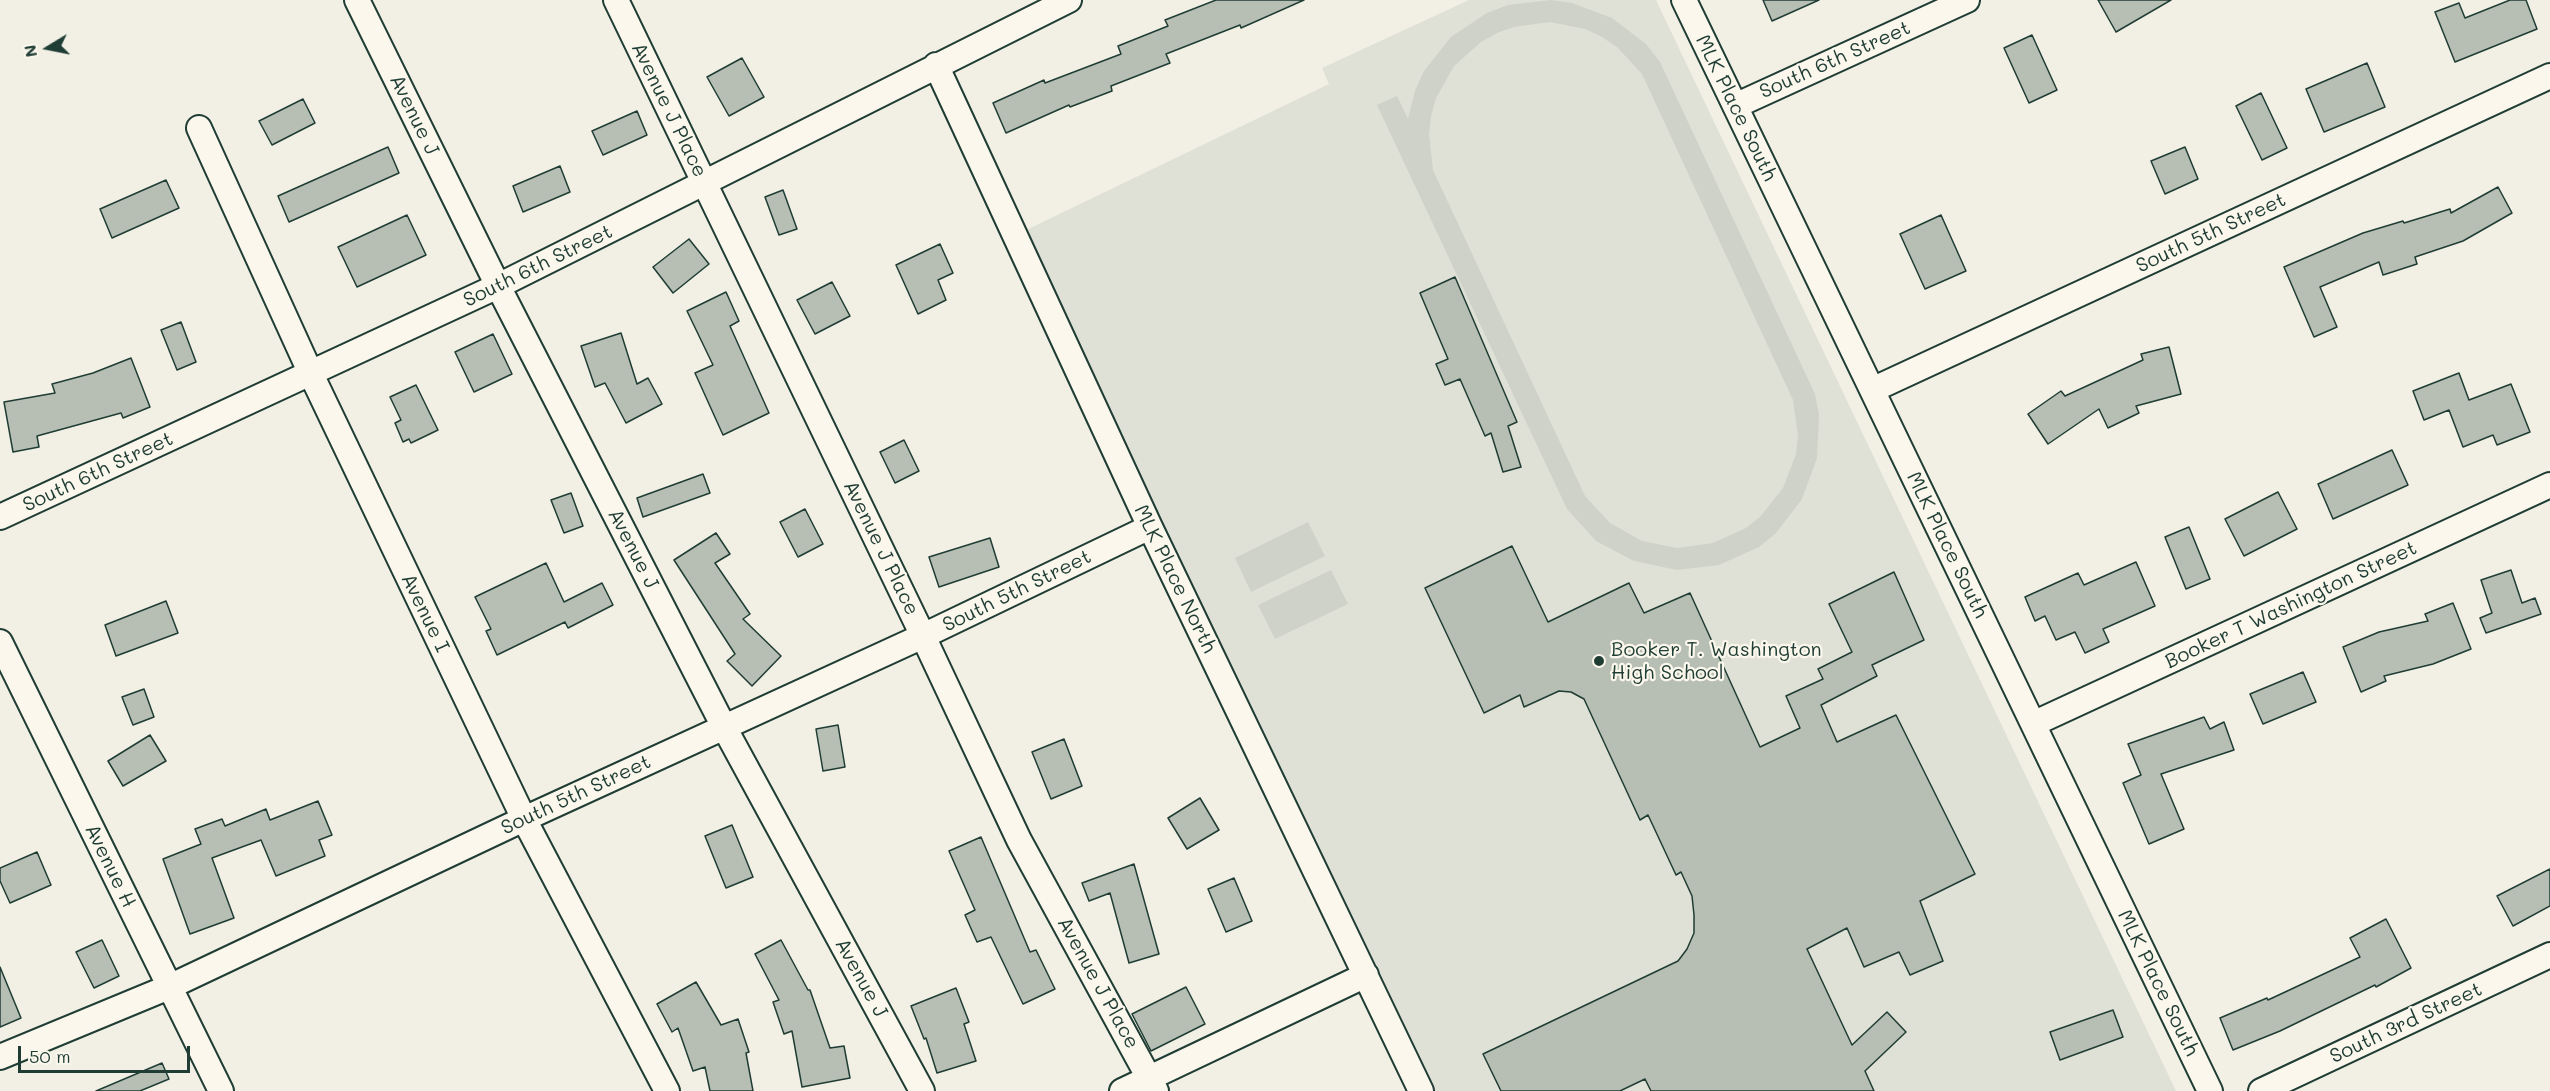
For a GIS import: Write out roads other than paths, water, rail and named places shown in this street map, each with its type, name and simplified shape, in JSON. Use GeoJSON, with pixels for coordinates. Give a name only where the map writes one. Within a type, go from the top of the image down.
{"type":"FeatureCollection","features":[{"type":"Feature","properties":{"kind":"street","name":"Avenue J"},"geometry":{"type":"LineString","coordinates":[[357,0],[498,286],[724,727],[922,1091]]}},
{"type":"Feature","properties":{"kind":"street","name":"Avenue J Place"},"geometry":{"type":"LineString","coordinates":[[616,0],[1019,840],[1153,1084]]}},
{"type":"Feature","properties":{"kind":"street","name":"MLK Place South"},"geometry":{"type":"LineString","coordinates":[[1684,0],[2210,1091]]}},
{"type":"Feature","properties":{"kind":"street","name":"South 6th Street"},"geometry":{"type":"LineString","coordinates":[[1735,106],[1967,0]]}},
{"type":"Feature","properties":{"kind":"street","name":"South 6th Street"},"geometry":{"type":"LineString","coordinates":[[0,518],[498,286],[705,184],[1057,2]]}},
{"type":"Feature","properties":{"kind":"street","name":"MLK Place North"},"geometry":{"type":"LineString","coordinates":[[936,65],[1150,527],[1421,1091]]}},
{"type":"Feature","properties":{"kind":"street","name":"South 5th Street"},"geometry":{"type":"LineString","coordinates":[[1872,390],[2550,76]]}},
{"type":"Feature","properties":{"kind":"street","name":"Avenue I"},"geometry":{"type":"LineString","coordinates":[[199,128],[311,374],[524,819],[668,1091]]}},
{"type":"Feature","properties":{"kind":"street","name":"Booker T Washington Street"},"geometry":{"type":"LineString","coordinates":[[2033,724],[2550,486]]}},
{"type":"Feature","properties":{"kind":"street","name":"South 5th Street"},"geometry":{"type":"LineString","coordinates":[[0,1057],[169,987],[524,819],[923,636],[1150,527]]}},
{"type":"Feature","properties":{"kind":"street","name":"Avenue H"},"geometry":{"type":"LineString","coordinates":[[0,642],[221,1091]]}},
{"type":"Feature","properties":{"kind":"street","name":"South 3rd Street"},"geometry":{"type":"LineString","coordinates":[[2261,1091],[2550,955]]}},
{"type":"Feature","properties":{"kind":"street"},"geometry":{"type":"LineString","coordinates":[[1122,1091],[1153,1084],[1366,975]]}},
{"type":"Feature","properties":{"kind":"place","name":"Booker T. Washington High School"},"geometry":{"type":"Point","coordinates":[1599,661]}}]}
